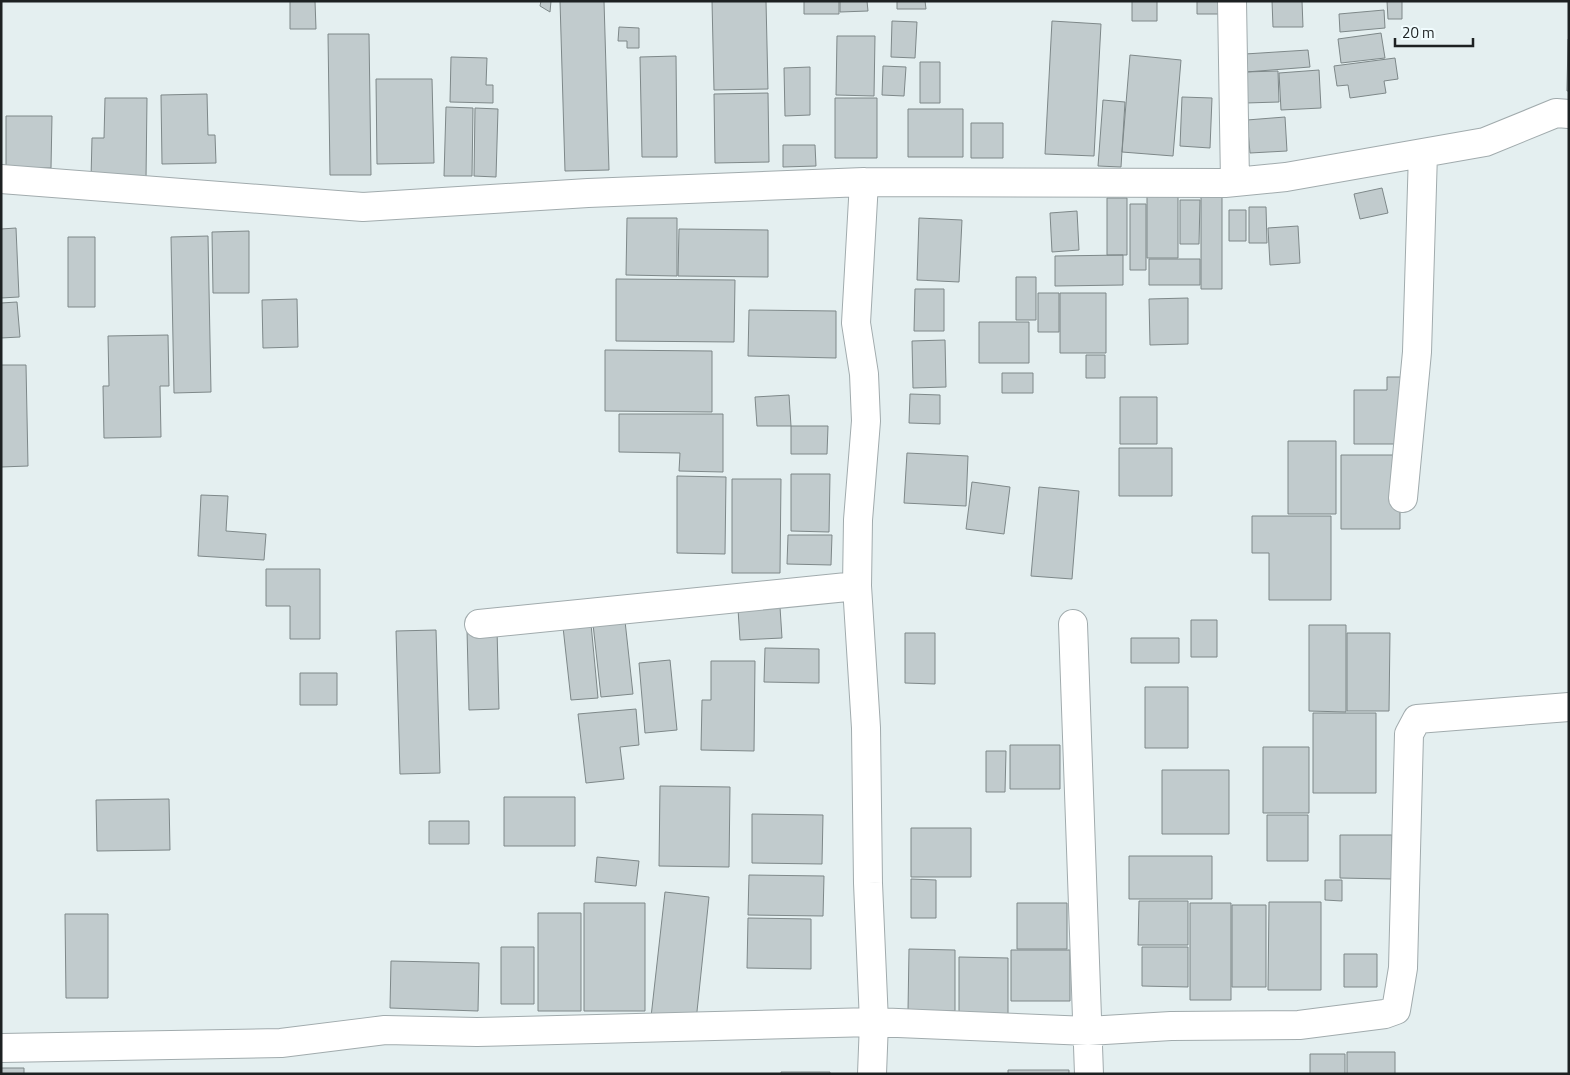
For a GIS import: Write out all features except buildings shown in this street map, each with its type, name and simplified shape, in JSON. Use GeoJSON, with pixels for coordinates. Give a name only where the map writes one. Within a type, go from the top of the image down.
{"type":"FeatureCollection","features":[{"type":"Feature","properties":{"kind":"street"},"geometry":{"type":"LineString","coordinates":[[1232,1],[1234,182]]}},
{"type":"Feature","properties":{"kind":"street"},"geometry":{"type":"LineString","coordinates":[[1,179],[363,207],[578,194],[864,182],[1234,182],[1286,177],[1485,142],[1556,113],[1569,114]]}},
{"type":"Feature","properties":{"kind":"street"},"geometry":{"type":"LineString","coordinates":[[1403,498],[1417,352],[1423,153]]}},
{"type":"Feature","properties":{"kind":"street"},"geometry":{"type":"LineString","coordinates":[[864,182],[856,323],[864,374],[866,421],[858,520],[857,586],[866,728],[868,883],[874,1022],[872,1074]]}},
{"type":"Feature","properties":{"kind":"street"},"geometry":{"type":"LineString","coordinates":[[478,624],[857,586]]}},
{"type":"Feature","properties":{"kind":"street"},"geometry":{"type":"LineString","coordinates":[[1073,624],[1089,1074]]}},
{"type":"Feature","properties":{"kind":"street"},"geometry":{"type":"LineString","coordinates":[[1,1048],[280,1043],[386,1030],[477,1032],[874,1022],[1088,1031],[1170,1026],[1299,1025],[1385,1014],[1396,1010],[1403,968],[1410,734],[1417,719],[1569,707]]}}]}
